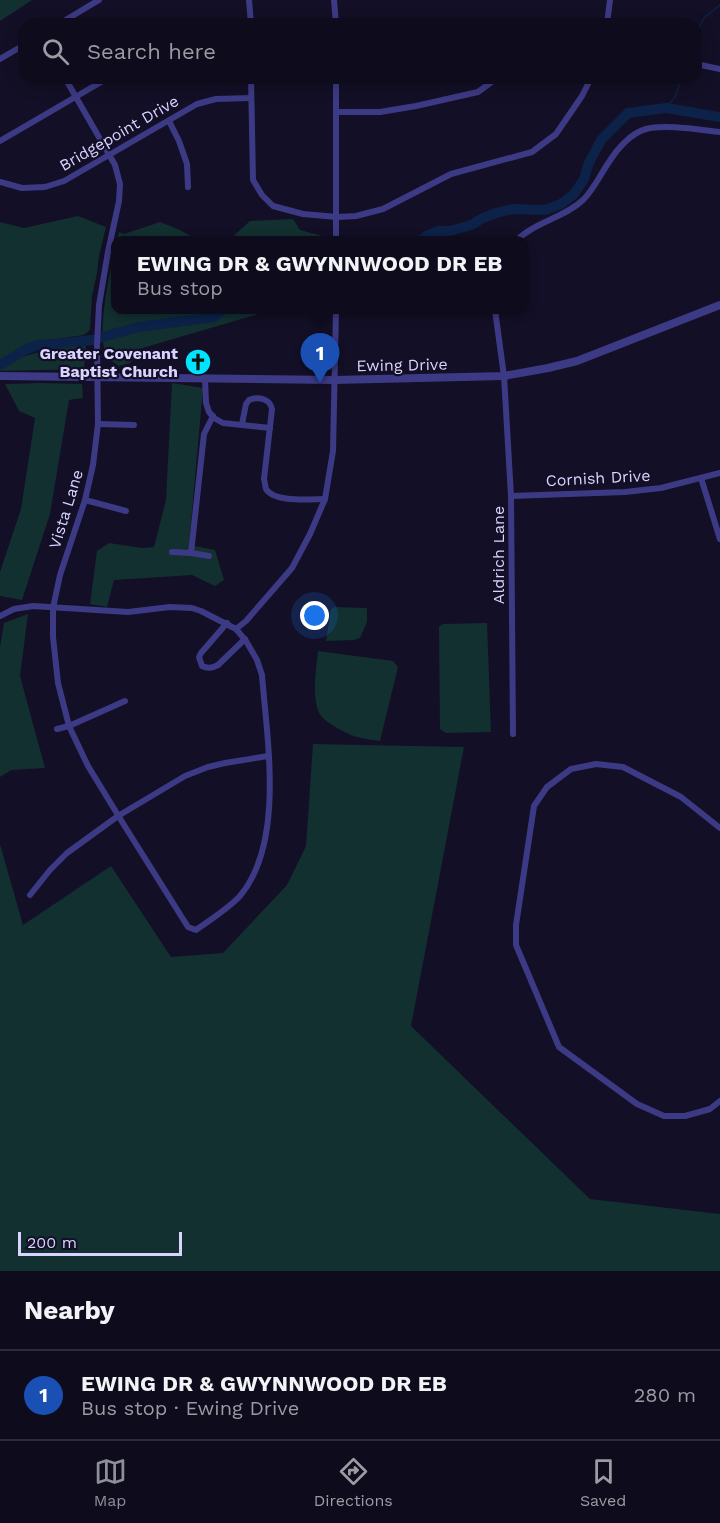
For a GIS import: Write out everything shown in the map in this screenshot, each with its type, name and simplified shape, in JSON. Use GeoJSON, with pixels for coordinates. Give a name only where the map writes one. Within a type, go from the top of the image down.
{"type":"FeatureCollection","features":[{"type":"Feature","properties":{"kind":"street"},"geometry":{"type":"LineString","coordinates":[[69,18],[99,0]]}},
{"type":"Feature","properties":{"kind":"street"},"geometry":{"type":"LineString","coordinates":[[249,0],[250,18]]}},
{"type":"Feature","properties":{"kind":"street"},"geometry":{"type":"LineString","coordinates":[[334,0],[336,18]]}},
{"type":"Feature","properties":{"kind":"street"},"geometry":{"type":"LineString","coordinates":[[608,18],[610,0]]}},
{"type":"Feature","properties":{"kind":"street"},"geometry":{"type":"LineString","coordinates":[[0,59],[18,48]]}},
{"type":"Feature","properties":{"kind":"street"},"geometry":{"type":"LineString","coordinates":[[702,65],[720,69]]}},
{"type":"Feature","properties":{"kind":"street","name":"Vista Lane"},"geometry":{"type":"LineString","coordinates":[[69,84],[115,165],[120,184],[111,236]]}},
{"type":"Feature","properties":{"kind":"street"},"geometry":{"type":"LineString","coordinates":[[0,141],[99,84]]}},
{"type":"Feature","properties":{"kind":"street"},"geometry":{"type":"LineString","coordinates":[[251,84],[253,180],[262,195],[273,206],[336,217],[356,216],[383,209],[451,174],[532,152],[556,134],[588,84]]}},
{"type":"Feature","properties":{"kind":"street"},"geometry":{"type":"LineString","coordinates":[[336,84],[336,236]]}},
{"type":"Feature","properties":{"kind":"street"},"geometry":{"type":"LineString","coordinates":[[336,112],[380,111],[416,106],[478,92],[489,84]]}},
{"type":"Feature","properties":{"kind":"street","name":"Bridgepoint Drive"},"geometry":{"type":"LineString","coordinates":[[0,182],[22,188],[45,187],[64,181],[197,105],[216,99],[251,98]]}},
{"type":"Feature","properties":{"kind":"street"},"geometry":{"type":"LineString","coordinates":[[169,121],[187,164],[188,187]]}},
{"type":"Feature","properties":{"kind":"street"},"geometry":{"type":"LineString","coordinates":[[521,236],[563,214],[582,201],[620,146],[646,129],[666,128],[720,132]]}},
{"type":"Feature","properties":{"kind":"street","name":"Vista Lane"},"geometry":{"type":"LineString","coordinates":[[111,238],[99,305],[98,424],[93,465],[85,500],[60,575],[53,608],[53,637],[58,683],[69,726],[88,766],[188,927],[196,930],[209,921],[239,897],[250,881],[268,826],[271,789],[268,756]]}},
{"type":"Feature","properties":{"kind":"street","name":"Ewing Drive"},"geometry":{"type":"LineString","coordinates":[[0,376],[335,380],[504,376],[577,361],[720,305]]}},
{"type":"Feature","properties":{"kind":"street"},"geometry":{"type":"LineString","coordinates":[[236,629],[246,621],[292,568],[325,499],[333,451],[336,314]]}},
{"type":"Feature","properties":{"kind":"street","name":"Aldrich Lane"},"geometry":{"type":"LineString","coordinates":[[496,314],[504,376],[511,496],[513,734]]}},
{"type":"Feature","properties":{"kind":"street"},"geometry":{"type":"LineString","coordinates":[[205,378],[206,403],[213,416],[223,423],[270,428]]}},
{"type":"Feature","properties":{"kind":"street"},"geometry":{"type":"LineString","coordinates":[[242,424],[246,404],[252,398],[267,400],[272,410],[264,479],[266,489],[285,499],[325,499]]}},
{"type":"Feature","properties":{"kind":"street"},"geometry":{"type":"LineString","coordinates":[[190,554],[204,434],[213,416]]}},
{"type":"Feature","properties":{"kind":"street"},"geometry":{"type":"LineString","coordinates":[[98,424],[134,426]]}},
{"type":"Feature","properties":{"kind":"street","name":"Cornish Drive"},"geometry":{"type":"LineString","coordinates":[[511,496],[625,492],[661,488],[720,473]]}},
{"type":"Feature","properties":{"kind":"street"},"geometry":{"type":"LineString","coordinates":[[701,478],[720,539]]}},
{"type":"Feature","properties":{"kind":"street"},"geometry":{"type":"LineString","coordinates":[[85,500],[126,511]]}},
{"type":"Feature","properties":{"kind":"street"},"geometry":{"type":"LineString","coordinates":[[172,552],[209,556]]}},
{"type":"Feature","properties":{"kind":"street"},"geometry":{"type":"LineString","coordinates":[[0,616],[22,606],[128,612],[170,607],[192,608],[236,629],[245,639],[257,660],[262,675],[268,756],[208,767],[185,776],[118,816],[67,853],[30,895]]}},
{"type":"Feature","properties":{"kind":"street"},"geometry":{"type":"LineString","coordinates":[[227,623],[201,653],[199,657],[202,666],[212,668],[218,665],[245,639]]}},
{"type":"Feature","properties":{"kind":"street"},"geometry":{"type":"LineString","coordinates":[[57,729],[125,701]]}},
{"type":"Feature","properties":{"kind":"street"},"geometry":{"type":"LineString","coordinates":[[720,828],[681,797],[623,767],[596,764],[571,769],[547,787],[534,806],[516,925],[516,945],[558,1047],[637,1104],[664,1116],[685,1116],[710,1108],[720,1101]]}},
{"type":"Feature","properties":{"kind":"green space"},"geometry":{"type":"Polygon","coordinates":[[[0,0],[32,0],[0,21],[0,0]]]}},
{"type":"Feature","properties":{"kind":"green space"},"geometry":{"type":"Polygon","coordinates":[[[78,216],[106,227],[92,296],[90,330],[84,335],[29,343],[0,360],[0,222],[24,228],[78,216]]]}},
{"type":"Feature","properties":{"kind":"green space"},"geometry":{"type":"Polygon","coordinates":[[[293,219],[300,230],[322,236],[233,236],[250,221],[293,219]]]}},
{"type":"Feature","properties":{"kind":"green space"},"geometry":{"type":"Polygon","coordinates":[[[160,222],[191,236],[118,236],[119,232],[124,234],[160,222]]]}},
{"type":"Feature","properties":{"kind":"green space"},"geometry":{"type":"Polygon","coordinates":[[[111,270],[111,314],[258,314],[139,349],[130,363],[119,366],[108,358],[104,349],[105,303],[111,270]]]}},
{"type":"Feature","properties":{"kind":"green space"},"geometry":{"type":"Polygon","coordinates":[[[86,343],[84,369],[0,371],[0,368],[21,357],[86,343]]]}},
{"type":"Feature","properties":{"kind":"green space"},"geometry":{"type":"Polygon","coordinates":[[[172,383],[203,388],[189,545],[215,550],[224,580],[215,586],[192,575],[114,580],[107,607],[90,604],[97,551],[109,543],[142,548],[154,547],[166,500],[172,383]]]}},
{"type":"Feature","properties":{"kind":"green space"},"geometry":{"type":"Polygon","coordinates":[[[5,384],[82,384],[83,398],[69,400],[50,514],[22,600],[0,596],[0,572],[21,509],[35,418],[19,411],[5,384]]]}},
{"type":"Feature","properties":{"kind":"green space"},"geometry":{"type":"Polygon","coordinates":[[[335,607],[367,608],[367,622],[360,638],[326,641],[331,609],[335,607]]]}},
{"type":"Feature","properties":{"kind":"green space"},"geometry":{"type":"Polygon","coordinates":[[[28,614],[20,676],[45,768],[11,770],[0,777],[0,647],[4,623],[28,614]]]}},
{"type":"Feature","properties":{"kind":"green space"},"geometry":{"type":"Polygon","coordinates":[[[487,623],[491,732],[446,733],[440,729],[439,627],[443,624],[487,623]]]}},
{"type":"Feature","properties":{"kind":"green space"},"geometry":{"type":"Polygon","coordinates":[[[318,651],[393,661],[398,667],[380,741],[349,734],[321,716],[315,694],[318,651]]]}},
{"type":"Feature","properties":{"kind":"green space"},"geometry":{"type":"Polygon","coordinates":[[[313,744],[464,747],[411,1026],[590,1199],[720,1214],[720,1271],[0,1271],[0,844],[23,925],[111,866],[171,957],[223,953],[287,885],[306,846],[313,744]]]}},
{"type":"Feature","properties":{"kind":"waterway"},"geometry":{"type":"LineString","coordinates":[[702,22],[720,5]]}},
{"type":"Feature","properties":{"kind":"waterway"},"geometry":{"type":"LineString","coordinates":[[666,108],[675,97],[680,84]]}},
{"type":"Feature","properties":{"kind":"waterway"},"geometry":{"type":"LineString","coordinates":[[426,236],[438,231],[450,231],[471,225],[496,213],[513,209],[545,210],[561,204],[574,194],[584,179],[588,165],[601,140],[628,113],[666,108],[720,117]]}},
{"type":"Feature","properties":{"kind":"waterway"},"geometry":{"type":"LineString","coordinates":[[0,365],[38,345],[92,340],[138,327],[214,317],[218,314]]}},
{"type":"Feature","properties":{"kind":"place","name":"Greater Covenant Baptist Church"},"geometry":{"type":"Point","coordinates":[198,362]}},
{"type":"Feature","properties":{"kind":"place","name":"EWING DR & GWYNNWOOD DR EB"},"geometry":{"type":"Point","coordinates":[320,383]}}]}
